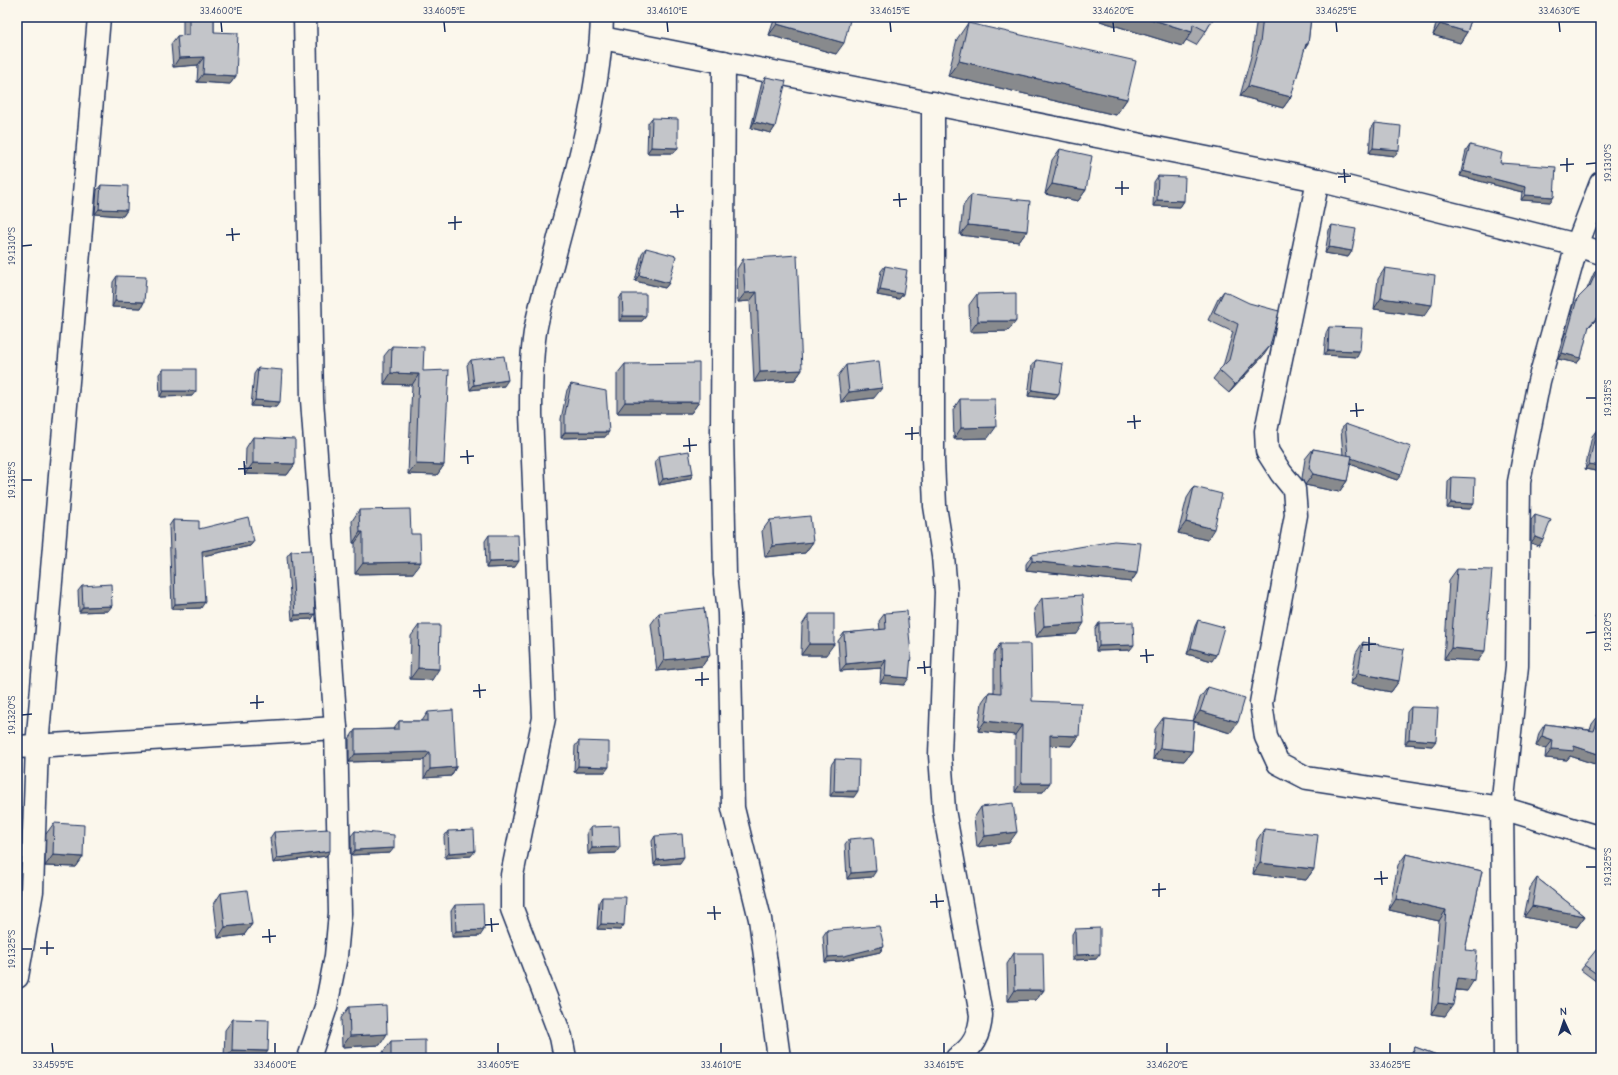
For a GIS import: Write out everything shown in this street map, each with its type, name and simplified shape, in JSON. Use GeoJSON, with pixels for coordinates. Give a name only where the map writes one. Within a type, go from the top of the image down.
{"type":"FeatureCollection","features":[{"type":"Feature","properties":{"kind":"street"},"geometry":{"type":"LineString","coordinates":[[17,977],[32,891],[27,746],[99,17]]}},
{"type":"Feature","properties":{"kind":"street"},"geometry":{"type":"LineString","coordinates":[[305,17],[312,400],[336,728],[340,912],[336,956],[326,1007],[309,1058]]}},
{"type":"Feature","properties":{"kind":"street"},"geometry":{"type":"LineString","coordinates":[[565,1058],[561,1037],[512,909],[512,875],[544,718],[531,414],[531,365],[535,330],[581,153],[602,27],[724,62],[1318,180],[1577,245],[1601,253]]}},
{"type":"Feature","properties":{"kind":"street"},"geometry":{"type":"LineString","coordinates":[[724,62],[722,433],[724,575],[729,612],[733,808],[760,919],[779,1058]]}},
{"type":"Feature","properties":{"kind":"street"},"geometry":{"type":"LineString","coordinates":[[933,104],[933,459],[935,506],[943,556],[946,592],[940,755],[944,810],[981,1016],[980,1029],[968,1051],[957,1058]]}},
{"type":"Feature","properties":{"kind":"street"},"geometry":{"type":"LineString","coordinates":[[1318,180],[1266,431],[1267,451],[1294,489],[1296,515],[1261,703],[1266,737],[1278,764],[1307,778],[1502,808],[1601,838]]}},
{"type":"Feature","properties":{"kind":"street"},"geometry":{"type":"LineString","coordinates":[[1505,1058],[1502,808],[1517,666],[1519,482],[1538,380],[1577,245],[1601,183]]}},
{"type":"Feature","properties":{"kind":"street"},"geometry":{"type":"LineString","coordinates":[[27,746],[336,728]]}},
{"type":"Feature","properties":{"kind":"building"},"geometry":{"type":"Polygon","coordinates":[[[189,17],[214,17],[214,32],[238,33],[236,76],[203,74],[204,57],[179,58],[177,36],[189,35],[189,17]]]}},
{"type":"Feature","properties":{"kind":"building"},"geometry":{"type":"Polygon","coordinates":[[[779,17],[839,17],[850,20],[844,43],[777,24],[779,17]]]}},
{"type":"Feature","properties":{"kind":"building"},"geometry":{"type":"Polygon","coordinates":[[[1144,17],[1214,17],[1206,31],[1193,24],[1192,32],[1144,17]]]}},
{"type":"Feature","properties":{"kind":"building"},"geometry":{"type":"Polygon","coordinates":[[[1263,17],[1311,17],[1308,44],[1306,44],[1291,97],[1248,86],[1260,43],[1263,17]]]}},
{"type":"Feature","properties":{"kind":"building"},"geometry":{"type":"Polygon","coordinates":[[[1442,17],[1472,17],[1467,32],[1440,24],[1442,17]]]}},
{"type":"Feature","properties":{"kind":"building"},"geometry":{"type":"Polygon","coordinates":[[[968,23],[1136,61],[1127,99],[959,61],[968,23]]]}},
{"type":"Feature","properties":{"kind":"building"},"geometry":{"type":"Polygon","coordinates":[[[766,77],[786,81],[775,127],[754,122],[766,77]]]}},
{"type":"Feature","properties":{"kind":"building"},"geometry":{"type":"Polygon","coordinates":[[[652,118],[678,119],[678,148],[651,147],[652,118]]]}},
{"type":"Feature","properties":{"kind":"building"},"geometry":{"type":"Polygon","coordinates":[[[1375,123],[1401,126],[1399,150],[1373,148],[1375,123]]]}},
{"type":"Feature","properties":{"kind":"building"},"geometry":{"type":"Polygon","coordinates":[[[1470,145],[1502,153],[1500,163],[1556,167],[1554,197],[1525,195],[1526,187],[1463,171],[1470,145]]]}},
{"type":"Feature","properties":{"kind":"building"},"geometry":{"type":"Polygon","coordinates":[[[1060,149],[1092,156],[1086,190],[1052,184],[1060,149]]]}},
{"type":"Feature","properties":{"kind":"building"},"geometry":{"type":"Polygon","coordinates":[[[1158,176],[1185,177],[1184,201],[1157,200],[1158,176]]]}},
{"type":"Feature","properties":{"kind":"building"},"geometry":{"type":"Polygon","coordinates":[[[101,185],[128,186],[127,210],[99,209],[101,185]]]}},
{"type":"Feature","properties":{"kind":"building"},"geometry":{"type":"Polygon","coordinates":[[[971,195],[1030,201],[1027,231],[968,225],[971,195]]]}},
{"type":"Feature","properties":{"kind":"building"},"geometry":{"type":"Polygon","coordinates":[[[1332,225],[1356,229],[1352,251],[1329,247],[1332,225]]]}},
{"type":"Feature","properties":{"kind":"building"},"geometry":{"type":"Polygon","coordinates":[[[646,248],[676,256],[669,283],[639,275],[646,248]]]}},
{"type":"Feature","properties":{"kind":"building"},"geometry":{"type":"Polygon","coordinates":[[[797,255],[802,370],[760,372],[757,292],[745,293],[743,259],[797,255]]]}},
{"type":"Feature","properties":{"kind":"building"},"geometry":{"type":"Polygon","coordinates":[[[885,266],[907,270],[903,294],[880,290],[885,266]]]}},
{"type":"Feature","properties":{"kind":"building"},"geometry":{"type":"Polygon","coordinates":[[[1385,268],[1435,275],[1432,305],[1381,298],[1385,268]]]}},
{"type":"Feature","properties":{"kind":"building"},"geometry":{"type":"Polygon","coordinates":[[[1598,268],[1601,269],[1601,313],[1589,326],[1581,358],[1562,353],[1577,299],[1590,286],[1598,268]]]}},
{"type":"Feature","properties":{"kind":"building"},"geometry":{"type":"Polygon","coordinates":[[[117,276],[146,277],[144,302],[115,301],[117,276]]]}},
{"type":"Feature","properties":{"kind":"building"},"geometry":{"type":"Polygon","coordinates":[[[1224,291],[1249,303],[1279,311],[1270,346],[1235,385],[1219,370],[1229,360],[1238,324],[1214,312],[1224,291]]]}},
{"type":"Feature","properties":{"kind":"building"},"geometry":{"type":"Polygon","coordinates":[[[1016,293],[1016,321],[978,321],[977,294],[1016,293]]]}},
{"type":"Feature","properties":{"kind":"building"},"geometry":{"type":"Polygon","coordinates":[[[622,294],[646,294],[646,316],[623,316],[622,294]]]}},
{"type":"Feature","properties":{"kind":"building"},"geometry":{"type":"Polygon","coordinates":[[[1329,327],[1362,328],[1360,351],[1328,350],[1329,327]]]}},
{"type":"Feature","properties":{"kind":"building"},"geometry":{"type":"Polygon","coordinates":[[[392,346],[424,347],[423,371],[449,370],[444,465],[416,464],[419,374],[391,373],[392,346]]]}},
{"type":"Feature","properties":{"kind":"building"},"geometry":{"type":"Polygon","coordinates":[[[504,356],[508,380],[474,385],[471,360],[504,356]]]}},
{"type":"Feature","properties":{"kind":"building"},"geometry":{"type":"Polygon","coordinates":[[[1036,360],[1063,364],[1059,394],[1032,390],[1036,360]]]}},
{"type":"Feature","properties":{"kind":"building"},"geometry":{"type":"Polygon","coordinates":[[[879,361],[882,388],[849,392],[846,365],[879,361]]]}},
{"type":"Feature","properties":{"kind":"building"},"geometry":{"type":"Polygon","coordinates":[[[699,363],[699,402],[625,402],[625,364],[699,363]]]}},
{"type":"Feature","properties":{"kind":"building"},"geometry":{"type":"Polygon","coordinates":[[[258,368],[282,370],[280,402],[255,400],[258,368]]]}},
{"type":"Feature","properties":{"kind":"building"},"geometry":{"type":"Polygon","coordinates":[[[163,369],[196,369],[196,391],[163,391],[163,369]]]}},
{"type":"Feature","properties":{"kind":"building"},"geometry":{"type":"Polygon","coordinates":[[[571,384],[606,391],[609,432],[565,432],[565,414],[571,384]]]}},
{"type":"Feature","properties":{"kind":"building"},"geometry":{"type":"Polygon","coordinates":[[[960,399],[995,399],[996,427],[961,428],[960,399]]]}},
{"type":"Feature","properties":{"kind":"building"},"geometry":{"type":"Polygon","coordinates":[[[1345,424],[1411,447],[1401,475],[1351,458],[1352,456],[1348,456],[1345,424]]]}},
{"type":"Feature","properties":{"kind":"building"},"geometry":{"type":"Polygon","coordinates":[[[1596,431],[1601,432],[1601,466],[1589,464],[1596,431]]]}},
{"type":"Feature","properties":{"kind":"building"},"geometry":{"type":"Polygon","coordinates":[[[253,437],[295,439],[295,464],[253,463],[253,437]]]}},
{"type":"Feature","properties":{"kind":"building"},"geometry":{"type":"Polygon","coordinates":[[[1313,449],[1352,456],[1347,481],[1313,474],[1309,468],[1313,449]]]}},
{"type":"Feature","properties":{"kind":"building"},"geometry":{"type":"Polygon","coordinates":[[[689,451],[693,474],[663,479],[659,456],[689,451]]]}},
{"type":"Feature","properties":{"kind":"building"},"geometry":{"type":"Polygon","coordinates":[[[1452,477],[1475,478],[1474,504],[1451,503],[1452,477]]]}},
{"type":"Feature","properties":{"kind":"building"},"geometry":{"type":"Polygon","coordinates":[[[1194,487],[1222,494],[1214,529],[1186,522],[1194,487]]]}},
{"type":"Feature","properties":{"kind":"building"},"geometry":{"type":"Polygon","coordinates":[[[410,509],[411,534],[420,534],[421,562],[363,563],[363,532],[360,532],[359,510],[410,509]]]}},
{"type":"Feature","properties":{"kind":"building"},"geometry":{"type":"Polygon","coordinates":[[[1535,515],[1551,520],[1543,540],[1535,537],[1535,515]]]}},
{"type":"Feature","properties":{"kind":"building"},"geometry":{"type":"Polygon","coordinates":[[[810,516],[813,542],[773,546],[770,520],[810,516]]]}},
{"type":"Feature","properties":{"kind":"building"},"geometry":{"type":"Polygon","coordinates":[[[248,517],[254,541],[202,551],[205,602],[175,604],[173,520],[199,521],[199,529],[248,517]]]}},
{"type":"Feature","properties":{"kind":"building"},"geometry":{"type":"Polygon","coordinates":[[[489,535],[518,535],[519,561],[489,562],[489,535]]]}},
{"type":"Feature","properties":{"kind":"building"},"geometry":{"type":"Polygon","coordinates":[[[1114,541],[1141,543],[1137,573],[1032,561],[1032,555],[1114,541]]]}},
{"type":"Feature","properties":{"kind":"building"},"geometry":{"type":"Polygon","coordinates":[[[312,550],[315,614],[295,615],[291,551],[312,550]]]}},
{"type":"Feature","properties":{"kind":"building"},"geometry":{"type":"Polygon","coordinates":[[[1457,569],[1492,570],[1485,651],[1451,648],[1457,569]]]}},
{"type":"Feature","properties":{"kind":"building"},"geometry":{"type":"Polygon","coordinates":[[[111,584],[112,606],[83,607],[82,586],[111,584]]]}},
{"type":"Feature","properties":{"kind":"building"},"geometry":{"type":"Polygon","coordinates":[[[1082,595],[1084,623],[1044,626],[1042,598],[1082,595]]]}},
{"type":"Feature","properties":{"kind":"building"},"geometry":{"type":"Polygon","coordinates":[[[704,608],[710,655],[664,660],[659,613],[704,608]]]}},
{"type":"Feature","properties":{"kind":"building"},"geometry":{"type":"Polygon","coordinates":[[[907,611],[911,655],[909,678],[885,676],[886,660],[846,664],[844,633],[886,629],[885,613],[907,611]]]}},
{"type":"Feature","properties":{"kind":"building"},"geometry":{"type":"Polygon","coordinates":[[[809,614],[834,614],[834,644],[809,644],[809,614]]]}},
{"type":"Feature","properties":{"kind":"building"},"geometry":{"type":"Polygon","coordinates":[[[1198,620],[1224,627],[1216,655],[1191,648],[1198,620]]]}},
{"type":"Feature","properties":{"kind":"building"},"geometry":{"type":"Polygon","coordinates":[[[1133,622],[1134,645],[1099,646],[1099,623],[1133,622]]]}},
{"type":"Feature","properties":{"kind":"building"},"geometry":{"type":"Polygon","coordinates":[[[419,625],[440,625],[439,669],[418,668],[419,625]]]}},
{"type":"Feature","properties":{"kind":"building"},"geometry":{"type":"Polygon","coordinates":[[[1363,642],[1404,649],[1399,681],[1358,673],[1363,642]]]}},
{"type":"Feature","properties":{"kind":"building"},"geometry":{"type":"Polygon","coordinates":[[[1000,644],[1031,644],[1032,701],[1081,703],[1079,736],[1050,735],[1050,783],[1021,783],[1022,725],[985,721],[989,692],[1001,693],[1000,644]]]}},
{"type":"Feature","properties":{"kind":"building"},"geometry":{"type":"Polygon","coordinates":[[[1208,687],[1245,698],[1238,722],[1200,711],[1208,687]]]}},
{"type":"Feature","properties":{"kind":"building"},"geometry":{"type":"Polygon","coordinates":[[[1411,707],[1438,708],[1436,741],[1409,739],[1411,707]]]}},
{"type":"Feature","properties":{"kind":"building"},"geometry":{"type":"Polygon","coordinates":[[[453,710],[456,767],[430,769],[430,752],[355,754],[355,730],[399,729],[399,721],[428,721],[428,712],[453,710]]]}},
{"type":"Feature","properties":{"kind":"building"},"geometry":{"type":"Polygon","coordinates":[[[1599,715],[1601,716],[1601,755],[1574,746],[1574,751],[1552,749],[1553,740],[1542,736],[1545,724],[1594,731],[1599,715]]]}},
{"type":"Feature","properties":{"kind":"building"},"geometry":{"type":"Polygon","coordinates":[[[1163,718],[1194,721],[1192,751],[1160,748],[1163,718]]]}},
{"type":"Feature","properties":{"kind":"building"},"geometry":{"type":"Polygon","coordinates":[[[579,741],[609,742],[609,767],[578,766],[579,741]]]}},
{"type":"Feature","properties":{"kind":"building"},"geometry":{"type":"Polygon","coordinates":[[[835,759],[859,760],[858,791],[834,791],[835,759]]]}},
{"type":"Feature","properties":{"kind":"building"},"geometry":{"type":"Polygon","coordinates":[[[1013,803],[1017,832],[985,836],[981,807],[1013,803]]]}},
{"type":"Feature","properties":{"kind":"building"},"geometry":{"type":"Polygon","coordinates":[[[54,823],[84,825],[83,857],[53,855],[54,823]]]}},
{"type":"Feature","properties":{"kind":"building"},"geometry":{"type":"Polygon","coordinates":[[[619,826],[620,847],[592,848],[591,827],[619,826]]]}},
{"type":"Feature","properties":{"kind":"building"},"geometry":{"type":"Polygon","coordinates":[[[330,829],[330,851],[277,858],[274,832],[330,829]]]}},
{"type":"Feature","properties":{"kind":"building"},"geometry":{"type":"Polygon","coordinates":[[[1264,829],[1318,835],[1314,869],[1260,863],[1264,829]]]}},
{"type":"Feature","properties":{"kind":"building"},"geometry":{"type":"Polygon","coordinates":[[[474,830],[475,851],[449,853],[448,831],[474,830]]]}},
{"type":"Feature","properties":{"kind":"building"},"geometry":{"type":"Polygon","coordinates":[[[355,831],[394,835],[394,848],[355,850],[355,831]]]}},
{"type":"Feature","properties":{"kind":"building"},"geometry":{"type":"Polygon","coordinates":[[[682,834],[684,857],[657,860],[655,836],[682,834]]]}},
{"type":"Feature","properties":{"kind":"building"},"geometry":{"type":"Polygon","coordinates":[[[873,837],[876,871],[851,873],[849,839],[873,837]]]}},
{"type":"Feature","properties":{"kind":"building"},"geometry":{"type":"Polygon","coordinates":[[[1406,854],[1482,871],[1465,950],[1477,951],[1474,980],[1458,978],[1453,1005],[1438,1003],[1446,910],[1396,899],[1406,854]]]}},
{"type":"Feature","properties":{"kind":"building"},"geometry":{"type":"Polygon","coordinates":[[[1537,878],[1585,916],[1532,906],[1537,878]]]}},
{"type":"Feature","properties":{"kind":"building"},"geometry":{"type":"Polygon","coordinates":[[[247,890],[252,924],[225,927],[221,893],[247,890]]]}},
{"type":"Feature","properties":{"kind":"building"},"geometry":{"type":"Polygon","coordinates":[[[602,897],[626,897],[624,925],[601,924],[602,897]]]}},
{"type":"Feature","properties":{"kind":"building"},"geometry":{"type":"Polygon","coordinates":[[[483,904],[484,930],[456,931],[455,905],[483,904]]]}},
{"type":"Feature","properties":{"kind":"building"},"geometry":{"type":"Polygon","coordinates":[[[879,926],[884,946],[844,956],[828,957],[827,930],[879,926]]]}},
{"type":"Feature","properties":{"kind":"building"},"geometry":{"type":"Polygon","coordinates":[[[1100,928],[1100,954],[1076,955],[1075,929],[1100,928]]]}},
{"type":"Feature","properties":{"kind":"building"},"geometry":{"type":"Polygon","coordinates":[[[1601,944],[1601,977],[1584,965],[1601,944]]]}},
{"type":"Feature","properties":{"kind":"building"},"geometry":{"type":"Polygon","coordinates":[[[1014,953],[1043,953],[1044,990],[1015,990],[1014,953]]]}},
{"type":"Feature","properties":{"kind":"building"},"geometry":{"type":"Polygon","coordinates":[[[386,1005],[387,1034],[350,1036],[349,1007],[386,1005]]]}},
{"type":"Feature","properties":{"kind":"building"},"geometry":{"type":"Polygon","coordinates":[[[233,1019],[269,1020],[268,1051],[232,1050],[233,1019]]]}},
{"type":"Feature","properties":{"kind":"building"},"geometry":{"type":"Polygon","coordinates":[[[425,1040],[425,1058],[391,1058],[391,1041],[425,1040]]]}},
{"type":"Feature","properties":{"kind":"building"},"geometry":{"type":"Polygon","coordinates":[[[1415,1047],[1445,1058],[1411,1058],[1415,1047]]]}}]}
